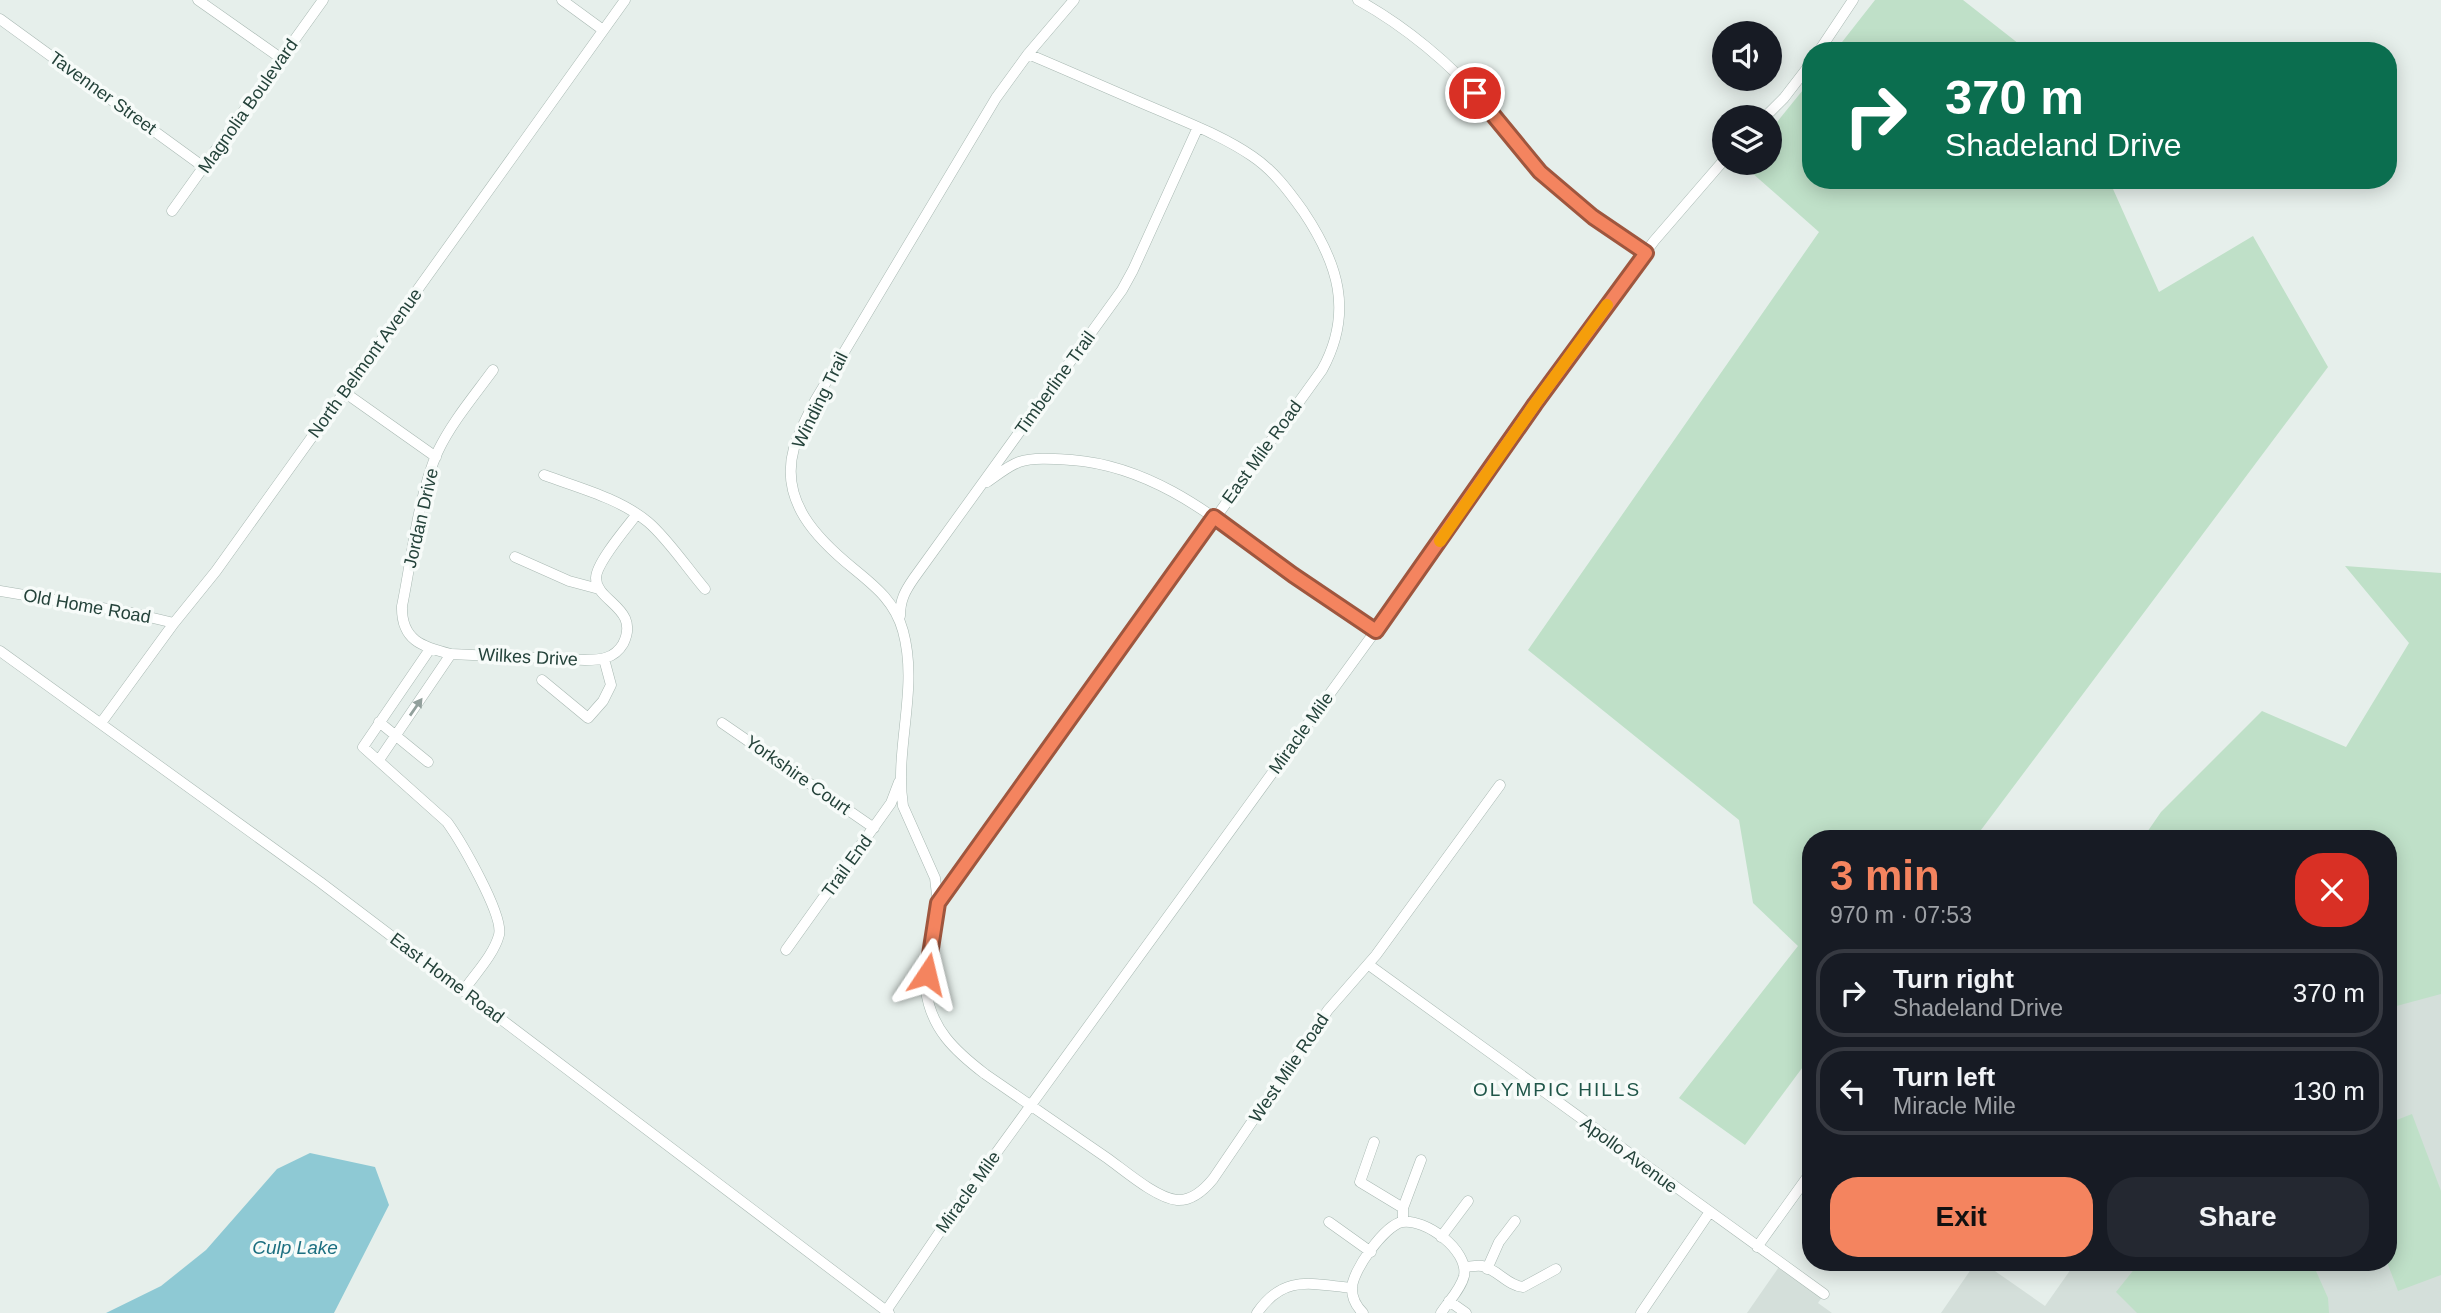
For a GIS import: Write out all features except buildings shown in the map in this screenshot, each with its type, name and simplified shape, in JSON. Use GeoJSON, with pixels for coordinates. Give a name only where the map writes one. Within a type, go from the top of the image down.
{"type":"FeatureCollection","features":[{"type":"Feature","properties":{"kind":"street"},"geometry":{"type":"LineString","coordinates":[[198,0],[282,59]]}},
{"type":"Feature","properties":{"kind":"street","name":"Magnolia Boulevard"},"geometry":{"type":"LineString","coordinates":[[172,211],[323,0]]}},
{"type":"Feature","properties":{"kind":"street"},"geometry":{"type":"LineString","coordinates":[[562,0],[603,30]]}},
{"type":"Feature","properties":{"kind":"street","name":"North Belmont Avenue"},"geometry":{"type":"LineString","coordinates":[[101,723],[174,623],[216,572],[625,0]]}},
{"type":"Feature","properties":{"kind":"street","name":"Winding Trail"},"geometry":{"type":"LineString","coordinates":[[938,903],[935,878],[903,806],[900,778],[909,685],[902,627],[889,600],[821,540],[804,518],[797,502],[791,474],[794,447],[816,399],[845,347],[963,150],[1028,54],[1074,0]]}},
{"type":"Feature","properties":{"kind":"street"},"geometry":{"type":"LineString","coordinates":[[1358,0],[1386,18],[1450,68],[1487,106],[1540,172],[1564,194],[1646,253]]}},
{"type":"Feature","properties":{"kind":"street"},"geometry":{"type":"LineString","coordinates":[[1825,42],[1853,0]]}},
{"type":"Feature","properties":{"kind":"street","name":"Tavenner Street"},"geometry":{"type":"LineString","coordinates":[[0,19],[205,168]]}},
{"type":"Feature","properties":{"kind":"street","name":"East Mile Road"},"geometry":{"type":"LineString","coordinates":[[1028,54],[1198,127],[1264,164],[1311,223],[1331,262],[1339,290],[1340,308],[1336,340],[1322,370],[938,903],[926,990],[933,1019],[941,1034],[963,1057],[1031,1105]]}},
{"type":"Feature","properties":{"kind":"street"},"geometry":{"type":"LineString","coordinates":[[1778,105],[1802,75]]}},
{"type":"Feature","properties":{"kind":"street","name":"Timberline Trail"},"geometry":{"type":"LineString","coordinates":[[902,627],[900,603],[904,593],[1122,290],[1198,127]]}},
{"type":"Feature","properties":{"kind":"street","name":"Miracle Mile"},"geometry":{"type":"LineString","coordinates":[[888,1312],[954,1211],[1376,631],[1535,404],[1646,253],[1712,173]]}},
{"type":"Feature","properties":{"kind":"street","name":"Jordan Drive"},"geometry":{"type":"LineString","coordinates":[[430,649],[417,643],[409,634],[402,616],[427,484],[436,457],[449,432],[493,370]]}},
{"type":"Feature","properties":{"kind":"street"},"geometry":{"type":"LineString","coordinates":[[344,392],[436,457]]}},
{"type":"Feature","properties":{"kind":"street"},"geometry":{"type":"LineString","coordinates":[[982,484],[1018,462],[1058,459],[1088,461],[1126,470],[1196,504],[1376,631]]}},
{"type":"Feature","properties":{"kind":"street"},"geometry":{"type":"LineString","coordinates":[[544,475],[623,505],[637,514],[650,524],[705,589]]}},
{"type":"Feature","properties":{"kind":"street"},"geometry":{"type":"LineString","coordinates":[[599,589],[597,572],[637,514]]}},
{"type":"Feature","properties":{"kind":"street"},"geometry":{"type":"LineString","coordinates":[[514,557],[569,581],[599,589],[620,609],[626,626],[622,644],[617,651],[604,659],[611,685],[603,701],[588,718],[542,680]]}},
{"type":"Feature","properties":{"kind":"street","name":"Old Home Road"},"geometry":{"type":"LineString","coordinates":[[0,591],[132,612],[174,623]]}},
{"type":"Feature","properties":{"kind":"street"},"geometry":{"type":"LineString","coordinates":[[379,760],[451,654],[430,649],[363,747],[447,822],[457,836],[498,919],[499,933],[496,943],[464,990]]}},
{"type":"Feature","properties":{"kind":"street","name":"East Home Road"},"geometry":{"type":"LineString","coordinates":[[0,650],[464,990],[888,1312]]}},
{"type":"Feature","properties":{"kind":"street","name":"Wilkes Drive"},"geometry":{"type":"LineString","coordinates":[[451,654],[604,659]]}},
{"type":"Feature","properties":{"kind":"street"},"geometry":{"type":"LineString","coordinates":[[379,722],[428,762]]}},
{"type":"Feature","properties":{"kind":"street","name":"Yorkshire Court"},"geometry":{"type":"LineString","coordinates":[[722,723],[874,828]]}},
{"type":"Feature","properties":{"kind":"street","name":"Trail End"},"geometry":{"type":"LineString","coordinates":[[786,950],[891,803],[900,778]]}},
{"type":"Feature","properties":{"kind":"street","name":"West Mile Road"},"geometry":{"type":"LineString","coordinates":[[1031,1105],[1159,1193],[1176,1200],[1192,1197],[1200,1192],[1213,1179],[1328,1010],[1369,965],[1500,785]]}},
{"type":"Feature","properties":{"kind":"street","name":"Apollo Avenue"},"geometry":{"type":"LineString","coordinates":[[1369,965],[1824,1294]]}},
{"type":"Feature","properties":{"kind":"street"},"geometry":{"type":"LineString","coordinates":[[1374,1142],[1360,1182],[1403,1208]]}},
{"type":"Feature","properties":{"kind":"street"},"geometry":{"type":"LineString","coordinates":[[1403,1222],[1403,1208],[1421,1160]]}},
{"type":"Feature","properties":{"kind":"street"},"geometry":{"type":"LineString","coordinates":[[1757,1247],[1802,1184]]}},
{"type":"Feature","properties":{"kind":"street"},"geometry":{"type":"LineString","coordinates":[[1441,1237],[1468,1201]]}},
{"type":"Feature","properties":{"kind":"street"},"geometry":{"type":"LineString","coordinates":[[1641,1313],[1709,1213]]}},
{"type":"Feature","properties":{"kind":"street"},"geometry":{"type":"LineString","coordinates":[[1487,1269],[1499,1242],[1515,1221]]}},
{"type":"Feature","properties":{"kind":"street"},"geometry":{"type":"LineString","coordinates":[[1329,1222],[1371,1252]]}},
{"type":"Feature","properties":{"kind":"street"},"geometry":{"type":"LineString","coordinates":[[1361,1312],[1352,1288],[1354,1276],[1385,1232],[1394,1225],[1413,1222],[1424,1226],[1454,1246],[1464,1267],[1461,1283],[1441,1313]]}},
{"type":"Feature","properties":{"kind":"street"},"geometry":{"type":"LineString","coordinates":[[1464,1267],[1481,1266],[1518,1287],[1523,1287],[1556,1269]]}},
{"type":"Feature","properties":{"kind":"street"},"geometry":{"type":"LineString","coordinates":[[1257,1313],[1266,1299],[1287,1286],[1308,1284],[1352,1288]]}},
{"type":"Feature","properties":{"kind":"street"},"geometry":{"type":"LineString","coordinates":[[1449,1301],[1466,1313]]}},
{"type":"Feature","properties":{"kind":"shaded area"},"geometry":{"type":"Polygon","coordinates":[[[2397,862],[2441,895],[2441,1313],[1941,1313],[1970,1271],[1995,1271],[2045,1306],[2070,1271],[2397,1271],[2397,862]]]}},
{"type":"Feature","properties":{"kind":"shaded area"},"geometry":{"type":"Polygon","coordinates":[[[1781,1264],[1824,1294],[1818,1303],[1832,1313],[1747,1313],[1781,1264]]]}},
{"type":"Feature","properties":{"kind":"green space"},"geometry":{"type":"Polygon","coordinates":[[[1875,0],[1963,0],[2017,42],[1842,42],[1875,0]]]}},
{"type":"Feature","properties":{"kind":"green space"},"geometry":{"type":"Polygon","coordinates":[[[1802,91],[1802,189],[2113,189],[2159,292],[2253,236],[2328,367],[1981,830],[1802,830],[1802,1068],[1745,1145],[1679,1098],[1798,946],[1753,903],[1739,820],[1528,650],[1819,232],[1754,175],[1782,175],[1782,116],[1802,91]]]}},
{"type":"Feature","properties":{"kind":"green space"},"geometry":{"type":"Polygon","coordinates":[[[2345,566],[2441,573],[2441,994],[2397,1006],[2397,830],[2149,830],[2161,812],[2262,711],[2346,747],[2409,643],[2345,566]]]}},
{"type":"Feature","properties":{"kind":"green space"},"geometry":{"type":"Polygon","coordinates":[[[2412,1114],[2441,1191],[2441,1275],[2398,1291],[2390,1271],[2397,1271],[2397,1120],[2412,1114]]]}},
{"type":"Feature","properties":{"kind":"green space"},"geometry":{"type":"Polygon","coordinates":[[[2133,1271],[2316,1271],[2328,1298],[2329,1313],[2137,1313],[2116,1292],[2133,1271]]]}},
{"type":"Feature","properties":{"kind":"water","name":"Culp Lake"},"geometry":{"type":"Polygon","coordinates":[[[310,1153],[375,1167],[389,1205],[334,1313],[106,1313],[161,1286],[206,1250],[277,1169],[310,1153]]]}},
{"type":"Feature","properties":{"kind":"slow traffic"},"geometry":{"type":"LineString","coordinates":[[1440,541],[1607,305]]}},
{"type":"Feature","properties":{"kind":"district","name":"OLYMPIC HILLS"},"geometry":{"type":"Point","coordinates":[1557,1089]}},
{"type":"Feature","properties":{"kind":"route"},"geometry":{"type":"LineString","coordinates":[[927,974],[938,903],[1214,517],[1376,631],[1535,404],[1646,253],[1593,217],[1540,172],[1475,93]]}}]}
